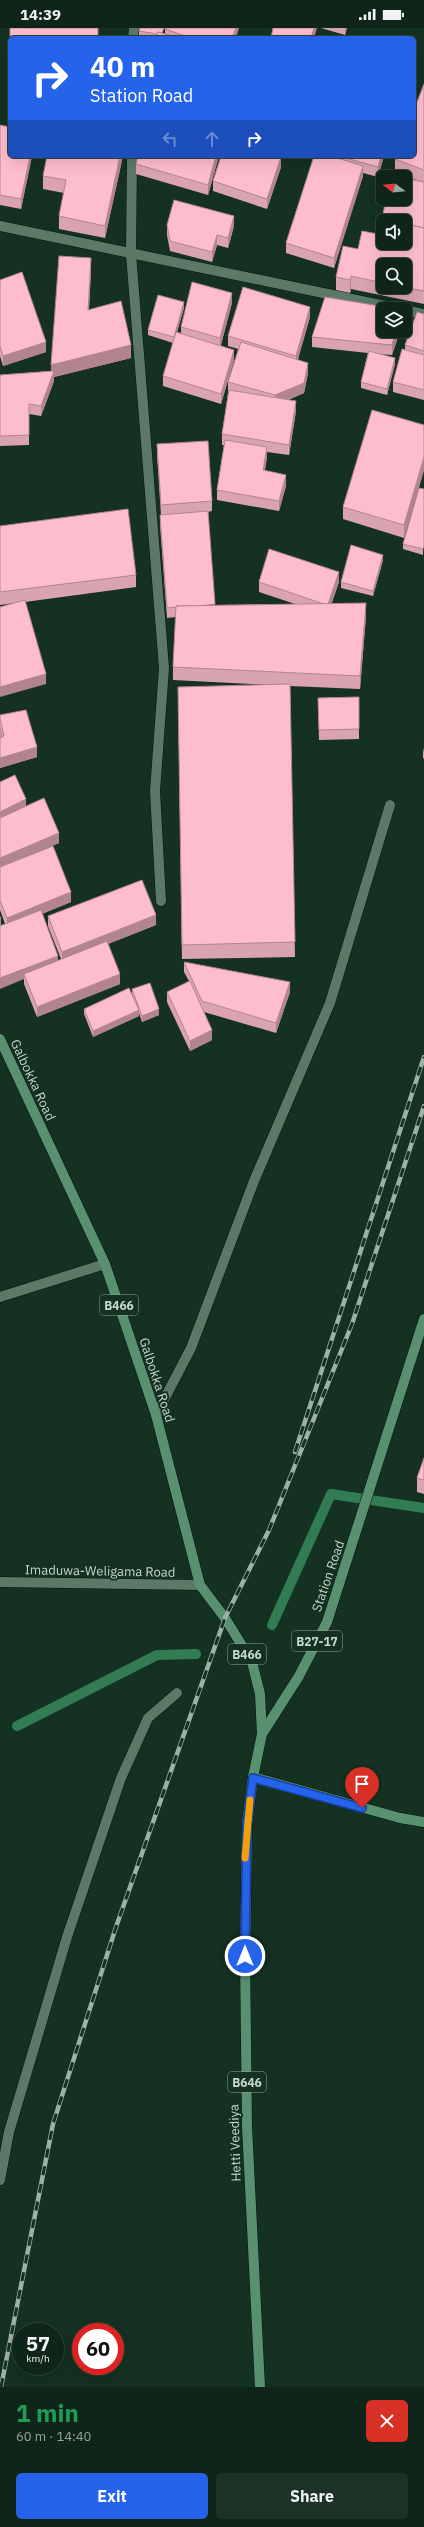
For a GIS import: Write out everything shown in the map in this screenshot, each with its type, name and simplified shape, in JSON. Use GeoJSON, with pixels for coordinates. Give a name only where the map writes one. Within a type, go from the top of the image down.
{"type":"FeatureCollection","features":[{"type":"Feature","properties":{"kind":"main road","name":"Galbokka Road"},"geometry":{"type":"LineString","coordinates":[[0,1039],[105,1264],[156,1415],[200,1585],[225,1618],[252,1662],[260,1694],[262,1734]]}},
{"type":"Feature","properties":{"kind":"main road","name":"Station Road"},"geometry":{"type":"LineString","coordinates":[[253,1778],[262,1734],[300,1676],[327,1622],[355,1539],[384,1439],[424,1319]]}},
{"type":"Feature","properties":{"kind":"main road"},"geometry":{"type":"LineString","coordinates":[[253,1778],[400,1818],[424,1822]]}},
{"type":"Feature","properties":{"kind":"main road","name":"Hetti Veediya"},"geometry":{"type":"LineString","coordinates":[[253,1778],[247,1824],[245,1956],[247,2126],[260,2387]]}},
{"type":"Feature","properties":{"kind":"street"},"geometry":{"type":"LineString","coordinates":[[132,158],[130,254],[164,668],[155,791],[161,901]]}},
{"type":"Feature","properties":{"kind":"street"},"geometry":{"type":"LineString","coordinates":[[0,226],[376,304]]}},
{"type":"Feature","properties":{"kind":"street"},"geometry":{"type":"LineString","coordinates":[[412,311],[424,314]]}},
{"type":"Feature","properties":{"kind":"street"},"geometry":{"type":"LineString","coordinates":[[156,1415],[191,1348],[254,1181],[330,1003],[390,805]]}},
{"type":"Feature","properties":{"kind":"street"},"geometry":{"type":"LineString","coordinates":[[0,1297],[105,1264]]}},
{"type":"Feature","properties":{"kind":"street","name":"Imaduwa-Weligama Road"},"geometry":{"type":"LineString","coordinates":[[0,1582],[200,1585]]}},
{"type":"Feature","properties":{"kind":"street"},"geometry":{"type":"LineString","coordinates":[[0,2180],[4,2133],[67,1937],[121,1778],[148,1718],[177,1693]]}},
{"type":"Feature","properties":{"kind":"building"},"geometry":{"type":"Polygon","coordinates":[[[10,28],[98,28],[98,36],[10,36],[10,28]]]}},
{"type":"Feature","properties":{"kind":"building"},"geometry":{"type":"Polygon","coordinates":[[[140,28],[164,28],[162,33],[158,32],[157,34],[139,31],[140,28]]]}},
{"type":"Feature","properties":{"kind":"building"},"geometry":{"type":"Polygon","coordinates":[[[236,28],[233,36],[185,36],[165,29],[236,28]]]}},
{"type":"Feature","properties":{"kind":"building"},"geometry":{"type":"Polygon","coordinates":[[[273,28],[314,28],[312,36],[271,36],[273,28]]]}},
{"type":"Feature","properties":{"kind":"building"},"geometry":{"type":"Polygon","coordinates":[[[158,32],[172,36],[157,36],[158,32]]]}},
{"type":"Feature","properties":{"kind":"building"},"geometry":{"type":"Polygon","coordinates":[[[424,84],[424,170],[395,159],[416,158],[416,105],[424,84]]]}},
{"type":"Feature","properties":{"kind":"building"},"geometry":{"type":"Polygon","coordinates":[[[0,125],[8,127],[8,158],[30,158],[21,199],[0,195],[0,125]]]}},
{"type":"Feature","properties":{"kind":"building"},"geometry":{"type":"Polygon","coordinates":[[[47,158],[120,158],[105,226],[59,216],[66,180],[43,176],[47,158]]]}},
{"type":"Feature","properties":{"kind":"building"},"geometry":{"type":"Polygon","coordinates":[[[138,158],[215,158],[208,185],[136,164],[138,158]]]}},
{"type":"Feature","properties":{"kind":"building"},"geometry":{"type":"Polygon","coordinates":[[[220,158],[281,158],[267,199],[213,181],[220,158]]]}},
{"type":"Feature","properties":{"kind":"building"},"geometry":{"type":"Polygon","coordinates":[[[313,158],[337,158],[363,166],[334,258],[286,243],[313,158]]]}},
{"type":"Feature","properties":{"kind":"building"},"geometry":{"type":"Polygon","coordinates":[[[346,158],[380,158],[378,167],[346,158]]]}},
{"type":"Feature","properties":{"kind":"building"},"geometry":{"type":"Polygon","coordinates":[[[412,179],[424,182],[424,228],[412,225],[412,214],[383,214],[385,206],[412,206],[412,179]]]}},
{"type":"Feature","properties":{"kind":"building"},"geometry":{"type":"Polygon","coordinates":[[[174,200],[234,216],[228,238],[217,235],[212,252],[170,241],[167,225],[174,200]]]}},
{"type":"Feature","properties":{"kind":"building"},"geometry":{"type":"Polygon","coordinates":[[[412,225],[424,228],[424,291],[412,289],[412,258],[376,258],[376,281],[351,276],[350,280],[336,277],[343,246],[358,249],[362,231],[376,234],[376,250],[412,250],[412,225]]]}},
{"type":"Feature","properties":{"kind":"building"},"geometry":{"type":"Polygon","coordinates":[[[59,256],[91,258],[88,310],[121,301],[131,345],[51,365],[59,256]]]}},
{"type":"Feature","properties":{"kind":"building"},"geometry":{"type":"Polygon","coordinates":[[[22,272],[46,342],[3,356],[0,346],[0,280],[22,272]]]}},
{"type":"Feature","properties":{"kind":"building"},"geometry":{"type":"Polygon","coordinates":[[[192,282],[232,293],[220,338],[181,327],[192,282]]]}},
{"type":"Feature","properties":{"kind":"building"},"geometry":{"type":"Polygon","coordinates":[[[243,287],[310,307],[296,356],[228,336],[243,287]]]}},
{"type":"Feature","properties":{"kind":"building"},"geometry":{"type":"Polygon","coordinates":[[[158,295],[184,302],[174,337],[148,330],[158,295]]]}},
{"type":"Feature","properties":{"kind":"building"},"geometry":{"type":"Polygon","coordinates":[[[325,297],[376,305],[376,338],[394,338],[392,345],[312,337],[325,297]]]}},
{"type":"Feature","properties":{"kind":"building"},"geometry":{"type":"Polygon","coordinates":[[[417,312],[424,314],[424,351],[405,345],[408,338],[412,338],[412,326],[417,312]]]}},
{"type":"Feature","properties":{"kind":"building"},"geometry":{"type":"Polygon","coordinates":[[[176,332],[234,350],[221,394],[163,376],[176,332]]]}},
{"type":"Feature","properties":{"kind":"building"},"geometry":{"type":"Polygon","coordinates":[[[241,342],[308,363],[304,383],[275,395],[228,382],[241,342]]]}},
{"type":"Feature","properties":{"kind":"building"},"geometry":{"type":"Polygon","coordinates":[[[402,349],[424,355],[424,390],[393,382],[402,349]]]}},
{"type":"Feature","properties":{"kind":"building"},"geometry":{"type":"Polygon","coordinates":[[[369,351],[395,358],[387,389],[361,382],[369,351]]]}},
{"type":"Feature","properties":{"kind":"building"},"geometry":{"type":"Polygon","coordinates":[[[54,371],[41,406],[29,404],[29,435],[0,436],[0,375],[54,371]]]}},
{"type":"Feature","properties":{"kind":"building"},"geometry":{"type":"Polygon","coordinates":[[[229,390],[296,401],[289,445],[222,434],[229,390]]]}},
{"type":"Feature","properties":{"kind":"building"},"geometry":{"type":"Polygon","coordinates":[[[372,410],[424,425],[424,457],[404,525],[343,507],[372,410]]]}},
{"type":"Feature","properties":{"kind":"building"},"geometry":{"type":"Polygon","coordinates":[[[225,440],[267,447],[263,470],[286,475],[279,501],[217,490],[225,440]]]}},
{"type":"Feature","properties":{"kind":"building"},"geometry":{"type":"Polygon","coordinates":[[[208,441],[212,501],[161,505],[157,444],[208,441]]]}},
{"type":"Feature","properties":{"kind":"building"},"geometry":{"type":"Polygon","coordinates":[[[419,488],[424,489],[423,549],[403,544],[419,488]]]}},
{"type":"Feature","properties":{"kind":"building"},"geometry":{"type":"Polygon","coordinates":[[[128,509],[136,575],[0,592],[0,526],[128,509]]]}},
{"type":"Feature","properties":{"kind":"building"},"geometry":{"type":"Polygon","coordinates":[[[208,511],[215,604],[200,606],[176,606],[167,608],[160,515],[208,511]]]}},
{"type":"Feature","properties":{"kind":"building"},"geometry":{"type":"Polygon","coordinates":[[[351,545],[383,555],[373,591],[341,582],[351,545]]]}},
{"type":"Feature","properties":{"kind":"building"},"geometry":{"type":"Polygon","coordinates":[[[269,549],[339,572],[328,604],[324,604],[259,582],[269,549]]]}},
{"type":"Feature","properties":{"kind":"building"},"geometry":{"type":"Polygon","coordinates":[[[25,600],[46,674],[0,687],[0,607],[25,600]]]}},
{"type":"Feature","properties":{"kind":"building"},"geometry":{"type":"Polygon","coordinates":[[[366,603],[360,676],[173,667],[176,606],[366,603]]]}},
{"type":"Feature","properties":{"kind":"building"},"geometry":{"type":"Polygon","coordinates":[[[290,684],[295,942],[182,945],[178,687],[290,684]]]}},
{"type":"Feature","properties":{"kind":"building"},"geometry":{"type":"Polygon","coordinates":[[[359,697],[359,729],[319,730],[318,698],[359,697]]]}},
{"type":"Feature","properties":{"kind":"building"},"geometry":{"type":"Polygon","coordinates":[[[26,710],[37,747],[0,758],[0,738],[4,736],[0,715],[26,710]]]}},
{"type":"Feature","properties":{"kind":"building"},"geometry":{"type":"Polygon","coordinates":[[[15,775],[26,799],[0,812],[0,782],[15,775]]]}},
{"type":"Feature","properties":{"kind":"building"},"geometry":{"type":"Polygon","coordinates":[[[44,798],[59,833],[0,858],[0,818],[44,798]]]}},
{"type":"Feature","properties":{"kind":"building"},"geometry":{"type":"Polygon","coordinates":[[[53,846],[71,892],[7,918],[0,900],[0,867],[53,846]]]}},
{"type":"Feature","properties":{"kind":"building"},"geometry":{"type":"Polygon","coordinates":[[[142,880],[156,915],[62,952],[48,916],[142,880]]]}},
{"type":"Feature","properties":{"kind":"building"},"geometry":{"type":"Polygon","coordinates":[[[41,910],[58,956],[0,978],[0,926],[41,910]]]}},
{"type":"Feature","properties":{"kind":"building"},"geometry":{"type":"Polygon","coordinates":[[[107,941],[120,974],[37,1007],[24,974],[107,941]]]}},
{"type":"Feature","properties":{"kind":"building"},"geometry":{"type":"Polygon","coordinates":[[[184,962],[290,982],[276,1023],[202,1001],[184,962]]]}},
{"type":"Feature","properties":{"kind":"building"},"geometry":{"type":"Polygon","coordinates":[[[190,981],[212,1030],[190,1041],[167,992],[190,981]]]}},
{"type":"Feature","properties":{"kind":"building"},"geometry":{"type":"Polygon","coordinates":[[[150,983],[159,1009],[142,1016],[132,989],[150,983]]]}},
{"type":"Feature","properties":{"kind":"building"},"geometry":{"type":"Polygon","coordinates":[[[129,988],[139,1010],[93,1031],[84,1009],[129,988]]]}},
{"type":"Feature","properties":{"kind":"building"},"geometry":{"type":"Polygon","coordinates":[[[424,1458],[424,1480],[417,1478],[424,1458]]]}},
{"type":"Feature","properties":{"kind":"waterway"},"geometry":{"type":"LineString","coordinates":[[272,1625],[331,1494],[424,1508]]}},
{"type":"Feature","properties":{"kind":"waterway"},"geometry":{"type":"LineString","coordinates":[[17,1726],[157,1655],[196,1654]]}},
{"type":"Feature","properties":{"kind":"railway"},"geometry":{"type":"LineString","coordinates":[[295,1452],[424,1057]]}},
{"type":"Feature","properties":{"kind":"railway"},"geometry":{"type":"LineString","coordinates":[[1,2387],[53,2124],[116,1927],[225,1618],[269,1530],[352,1324],[424,1106]]}},
{"type":"Feature","properties":{"kind":"slow traffic"},"geometry":{"type":"LineString","coordinates":[[245,1858],[250,1800]]}},
{"type":"Feature","properties":{"kind":"route"},"geometry":{"type":"LineString","coordinates":[[245,1956],[245,1873],[247,1824],[253,1778],[362,1808]]}}]}
